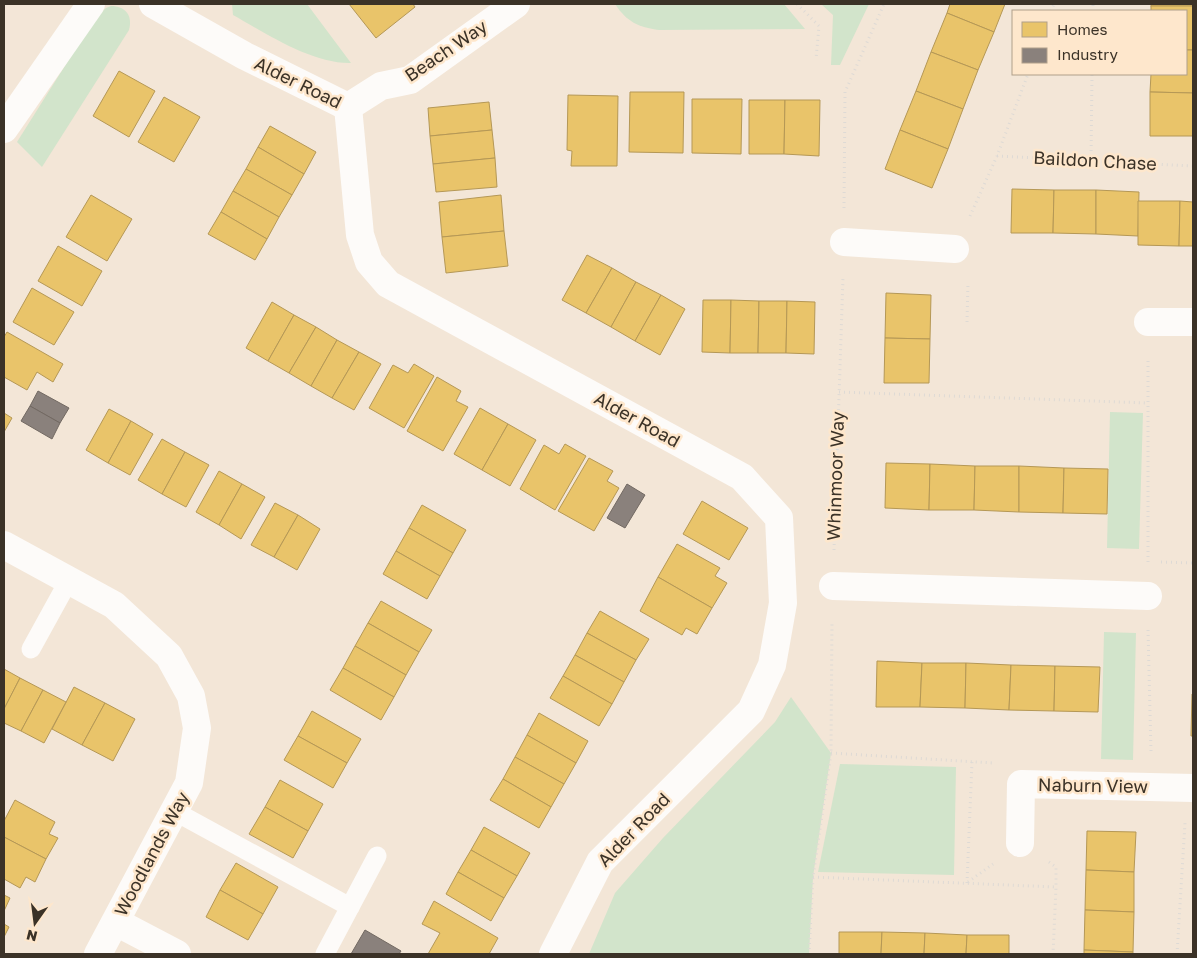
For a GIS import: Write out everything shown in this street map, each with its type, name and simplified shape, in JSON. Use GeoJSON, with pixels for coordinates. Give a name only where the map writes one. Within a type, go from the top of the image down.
{"type":"FeatureCollection","features":[{"type":"Feature","properties":{"kind":"street"},"geometry":{"type":"LineString","coordinates":[[4,129],[91,4]]}},
{"type":"Feature","properties":{"kind":"street","name":"Alder Road"},"geometry":{"type":"LineString","coordinates":[[153,4],[245,56],[348,107],[360,235],[369,262],[388,284],[742,477],[779,518],[783,603],[772,665],[751,711],[600,862],[553,954]]}},
{"type":"Feature","properties":{"kind":"street","name":"Beach Way"},"geometry":{"type":"LineString","coordinates":[[348,107],[381,86],[410,80],[516,4]]}},
{"type":"Feature","properties":{"kind":"street"},"geometry":{"type":"LineString","coordinates":[[844,242],[955,249]]}},
{"type":"Feature","properties":{"kind":"street"},"geometry":{"type":"LineString","coordinates":[[1148,322],[1193,322]]}},
{"type":"Feature","properties":{"kind":"street","name":"Woodlands Way"},"geometry":{"type":"LineString","coordinates":[[4,545],[114,605],[169,656],[191,696],[197,728],[189,783],[98,954]]}},
{"type":"Feature","properties":{"kind":"street"},"geometry":{"type":"LineString","coordinates":[[832,586],[1148,596]]}},
{"type":"Feature","properties":{"kind":"street","name":"Naburn View"},"geometry":{"type":"LineString","coordinates":[[1020,844],[1022,784],[1190,788]]}},
{"type":"Feature","properties":{"kind":"street"},"geometry":{"type":"LineString","coordinates":[[116,922],[177,954]]}},
{"type":"Feature","properties":{"kind":"lane"},"geometry":{"type":"LineString","coordinates":[[31,649],[69,580]]}},
{"type":"Feature","properties":{"kind":"lane"},"geometry":{"type":"LineString","coordinates":[[174,811],[350,907]]}},
{"type":"Feature","properties":{"kind":"lane"},"geometry":{"type":"LineString","coordinates":[[325,954],[376,856]]}},
{"type":"Feature","properties":{"kind":"path"},"geometry":{"type":"LineString","coordinates":[[797,4],[819,26],[816,59]]}},
{"type":"Feature","properties":{"kind":"path","name":"Whinmoor Way"},"geometry":{"type":"LineString","coordinates":[[809,954],[813,877],[832,753],[832,586],[844,242],[845,92],[884,4]]}},
{"type":"Feature","properties":{"kind":"path"},"geometry":{"type":"LineString","coordinates":[[968,322],[968,278],[955,249],[997,156],[1028,75]]}},
{"type":"Feature","properties":{"kind":"path"},"geometry":{"type":"LineString","coordinates":[[1091,161],[1092,75]]}},
{"type":"Feature","properties":{"kind":"path","name":"Baildon Chase"},"geometry":{"type":"LineString","coordinates":[[997,156],[1193,166]]}},
{"type":"Feature","properties":{"kind":"path"},"geometry":{"type":"LineString","coordinates":[[1148,322],[1148,596],[1152,787]]}},
{"type":"Feature","properties":{"kind":"path"},"geometry":{"type":"LineString","coordinates":[[839,392],[1148,403]]}},
{"type":"Feature","properties":{"kind":"path"},"geometry":{"type":"LineString","coordinates":[[1148,561],[1193,563]]}},
{"type":"Feature","properties":{"kind":"path"},"geometry":{"type":"LineString","coordinates":[[832,753],[1002,763],[1022,784]]}},
{"type":"Feature","properties":{"kind":"path"},"geometry":{"type":"LineString","coordinates":[[967,883],[972,762]]}},
{"type":"Feature","properties":{"kind":"path"},"geometry":{"type":"LineString","coordinates":[[1177,954],[1190,788]]}},
{"type":"Feature","properties":{"kind":"path"},"geometry":{"type":"LineString","coordinates":[[813,877],[1056,887],[1053,954]]}},
{"type":"Feature","properties":{"kind":"green space"},"geometry":{"type":"Polygon","coordinates":[[[232,4],[307,4],[351,63],[321,59],[275,39],[233,15],[232,4]]]}},
{"type":"Feature","properties":{"kind":"green space"},"geometry":{"type":"Polygon","coordinates":[[[615,4],[784,4],[805,29],[659,30],[634,23],[615,4]]]}},
{"type":"Feature","properties":{"kind":"green space"},"geometry":{"type":"Polygon","coordinates":[[[821,4],[869,4],[840,65],[831,65],[833,15],[821,4]]]}},
{"type":"Feature","properties":{"kind":"green space"},"geometry":{"type":"Polygon","coordinates":[[[111,6],[116,6],[127,12],[130,20],[129,30],[42,167],[17,142],[95,18],[111,6]]]}},
{"type":"Feature","properties":{"kind":"green space"},"geometry":{"type":"Polygon","coordinates":[[[1110,412],[1143,413],[1139,549],[1107,548],[1110,412]]]}},
{"type":"Feature","properties":{"kind":"green space"},"geometry":{"type":"Polygon","coordinates":[[[1104,632],[1136,633],[1133,760],[1101,759],[1104,632]]]}},
{"type":"Feature","properties":{"kind":"green space"},"geometry":{"type":"Polygon","coordinates":[[[791,697],[831,753],[813,877],[809,954],[589,954],[615,893],[663,838],[775,722],[791,697]]]}},
{"type":"Feature","properties":{"kind":"green space"},"geometry":{"type":"Polygon","coordinates":[[[840,764],[956,767],[954,875],[818,872],[840,764]]]}},
{"type":"Feature","properties":{"kind":"building: Homes"},"geometry":{"type":"Polygon","coordinates":[[[349,4],[413,4],[415,7],[376,38],[349,4]]]}},
{"type":"Feature","properties":{"kind":"building: Homes"},"geometry":{"type":"Polygon","coordinates":[[[950,4],[1005,4],[994,32],[947,13],[950,4]]]}},
{"type":"Feature","properties":{"kind":"building: Homes"},"geometry":{"type":"Polygon","coordinates":[[[1151,4],[1193,4],[1193,6],[1151,6],[1151,4]]]}},
{"type":"Feature","properties":{"kind":"building: Homes"},"geometry":{"type":"Polygon","coordinates":[[[1151,6],[1193,6],[1193,50],[1187,50],[1187,10],[1151,10],[1151,6]]]}},
{"type":"Feature","properties":{"kind":"building: Homes"},"geometry":{"type":"Polygon","coordinates":[[[947,13],[994,32],[978,70],[931,52],[947,13]]]}},
{"type":"Feature","properties":{"kind":"building: Homes"},"geometry":{"type":"Polygon","coordinates":[[[1187,50],[1193,50],[1193,93],[1150,92],[1151,75],[1187,75],[1187,50]]]}},
{"type":"Feature","properties":{"kind":"building: Homes"},"geometry":{"type":"Polygon","coordinates":[[[931,52],[978,70],[963,109],[916,91],[931,52]]]}},
{"type":"Feature","properties":{"kind":"building: Homes"},"geometry":{"type":"Polygon","coordinates":[[[119,71],[155,91],[129,137],[93,116],[119,71]]]}},
{"type":"Feature","properties":{"kind":"building: Homes"},"geometry":{"type":"Polygon","coordinates":[[[916,91],[963,109],[948,149],[900,130],[916,91]]]}},
{"type":"Feature","properties":{"kind":"building: Homes"},"geometry":{"type":"Polygon","coordinates":[[[630,92],[684,92],[683,153],[629,152],[630,92]]]}},
{"type":"Feature","properties":{"kind":"building: Homes"},"geometry":{"type":"Polygon","coordinates":[[[1150,92],[1193,93],[1193,136],[1150,136],[1150,92]]]}},
{"type":"Feature","properties":{"kind":"building: Homes"},"geometry":{"type":"Polygon","coordinates":[[[568,95],[618,96],[617,166],[571,166],[572,151],[567,150],[568,95]]]}},
{"type":"Feature","properties":{"kind":"building: Homes"},"geometry":{"type":"Polygon","coordinates":[[[164,97],[200,117],[174,162],[138,142],[164,97]]]}},
{"type":"Feature","properties":{"kind":"building: Homes"},"geometry":{"type":"Polygon","coordinates":[[[692,99],[742,99],[741,154],[692,153],[692,99]]]}},
{"type":"Feature","properties":{"kind":"building: Homes"},"geometry":{"type":"Polygon","coordinates":[[[749,100],[785,100],[784,154],[749,154],[749,100]]]}},
{"type":"Feature","properties":{"kind":"building: Homes"},"geometry":{"type":"Polygon","coordinates":[[[785,100],[820,100],[819,156],[784,154],[785,100]]]}},
{"type":"Feature","properties":{"kind":"building: Homes"},"geometry":{"type":"Polygon","coordinates":[[[489,102],[492,130],[430,136],[428,108],[489,102]]]}},
{"type":"Feature","properties":{"kind":"building: Homes"},"geometry":{"type":"Polygon","coordinates":[[[270,126],[316,152],[304,174],[258,147],[270,126]]]}},
{"type":"Feature","properties":{"kind":"building: Homes"},"geometry":{"type":"Polygon","coordinates":[[[492,130],[495,158],[433,164],[430,136],[492,130]]]}},
{"type":"Feature","properties":{"kind":"building: Homes"},"geometry":{"type":"Polygon","coordinates":[[[900,130],[948,149],[932,188],[885,169],[900,130]]]}},
{"type":"Feature","properties":{"kind":"building: Homes"},"geometry":{"type":"Polygon","coordinates":[[[258,147],[304,174],[292,195],[246,169],[258,147]]]}},
{"type":"Feature","properties":{"kind":"building: Homes"},"geometry":{"type":"Polygon","coordinates":[[[495,158],[497,187],[436,192],[433,164],[495,158]]]}},
{"type":"Feature","properties":{"kind":"building: Homes"},"geometry":{"type":"Polygon","coordinates":[[[246,169],[292,195],[279,217],[233,191],[246,169]]]}},
{"type":"Feature","properties":{"kind":"building: Homes"},"geometry":{"type":"Polygon","coordinates":[[[1012,189],[1054,190],[1053,233],[1011,233],[1012,189]]]}},
{"type":"Feature","properties":{"kind":"building: Homes"},"geometry":{"type":"Polygon","coordinates":[[[1054,190],[1096,190],[1096,234],[1053,233],[1054,190]]]}},
{"type":"Feature","properties":{"kind":"building: Homes"},"geometry":{"type":"Polygon","coordinates":[[[1096,190],[1139,192],[1138,236],[1096,234],[1096,190]]]}},
{"type":"Feature","properties":{"kind":"building: Homes"},"geometry":{"type":"Polygon","coordinates":[[[233,191],[279,217],[267,239],[221,212],[233,191]]]}},
{"type":"Feature","properties":{"kind":"building: Homes"},"geometry":{"type":"Polygon","coordinates":[[[91,195],[132,219],[107,261],[66,237],[91,195]]]}},
{"type":"Feature","properties":{"kind":"building: Homes"},"geometry":{"type":"Polygon","coordinates":[[[501,195],[504,231],[442,237],[439,202],[501,195]]]}},
{"type":"Feature","properties":{"kind":"building: Homes"},"geometry":{"type":"Polygon","coordinates":[[[1138,201],[1180,201],[1179,246],[1138,245],[1138,201]]]}},
{"type":"Feature","properties":{"kind":"building: Homes"},"geometry":{"type":"Polygon","coordinates":[[[1180,201],[1193,202],[1193,246],[1179,246],[1180,201]]]}},
{"type":"Feature","properties":{"kind":"building: Homes"},"geometry":{"type":"Polygon","coordinates":[[[221,212],[267,239],[255,260],[208,234],[221,212]]]}},
{"type":"Feature","properties":{"kind":"building: Homes"},"geometry":{"type":"Polygon","coordinates":[[[504,231],[508,266],[446,273],[442,237],[504,231]]]}},
{"type":"Feature","properties":{"kind":"building: Homes"},"geometry":{"type":"Polygon","coordinates":[[[58,246],[102,271],[82,306],[38,281],[58,246]]]}},
{"type":"Feature","properties":{"kind":"building: Homes"},"geometry":{"type":"Polygon","coordinates":[[[587,255],[612,268],[586,313],[562,300],[587,255]]]}},
{"type":"Feature","properties":{"kind":"building: Homes"},"geometry":{"type":"Polygon","coordinates":[[[612,268],[636,282],[611,327],[586,313],[612,268]]]}},
{"type":"Feature","properties":{"kind":"building: Homes"},"geometry":{"type":"Polygon","coordinates":[[[636,282],[661,295],[635,341],[611,327],[636,282]]]}},
{"type":"Feature","properties":{"kind":"building: Homes"},"geometry":{"type":"Polygon","coordinates":[[[32,288],[74,312],[54,345],[13,322],[32,288]]]}},
{"type":"Feature","properties":{"kind":"building: Homes"},"geometry":{"type":"Polygon","coordinates":[[[886,293],[931,295],[930,339],[885,338],[886,293]]]}},
{"type":"Feature","properties":{"kind":"building: Homes"},"geometry":{"type":"Polygon","coordinates":[[[661,295],[685,309],[660,355],[635,341],[661,295]]]}},
{"type":"Feature","properties":{"kind":"building: Homes"},"geometry":{"type":"Polygon","coordinates":[[[703,300],[731,300],[730,353],[702,352],[703,300]]]}},
{"type":"Feature","properties":{"kind":"building: Homes"},"geometry":{"type":"Polygon","coordinates":[[[731,300],[759,301],[758,353],[730,353],[731,300]]]}},
{"type":"Feature","properties":{"kind":"building: Homes"},"geometry":{"type":"Polygon","coordinates":[[[759,301],[787,301],[786,353],[758,353],[759,301]]]}},
{"type":"Feature","properties":{"kind":"building: Homes"},"geometry":{"type":"Polygon","coordinates":[[[787,301],[815,302],[814,354],[786,353],[787,301]]]}},
{"type":"Feature","properties":{"kind":"building: Homes"},"geometry":{"type":"Polygon","coordinates":[[[272,302],[294,315],[268,361],[246,348],[272,302]]]}},
{"type":"Feature","properties":{"kind":"building: Homes"},"geometry":{"type":"Polygon","coordinates":[[[294,315],[316,327],[289,373],[268,361],[294,315]]]}},
{"type":"Feature","properties":{"kind":"building: Homes"},"geometry":{"type":"Polygon","coordinates":[[[316,327],[337,340],[311,386],[289,373],[316,327]]]}},
{"type":"Feature","properties":{"kind":"building: Homes"},"geometry":{"type":"Polygon","coordinates":[[[7,332],[63,364],[53,382],[37,372],[27,390],[4,377],[4,337],[7,332]]]}},
{"type":"Feature","properties":{"kind":"building: Homes"},"geometry":{"type":"Polygon","coordinates":[[[885,338],[930,339],[929,383],[884,383],[885,338]]]}},
{"type":"Feature","properties":{"kind":"building: Homes"},"geometry":{"type":"Polygon","coordinates":[[[337,340],[359,352],[332,398],[311,386],[337,340]]]}},
{"type":"Feature","properties":{"kind":"building: Homes"},"geometry":{"type":"Polygon","coordinates":[[[359,352],[381,364],[354,410],[332,398],[359,352]]]}},
{"type":"Feature","properties":{"kind":"building: Homes"},"geometry":{"type":"Polygon","coordinates":[[[414,364],[434,376],[404,428],[369,408],[393,365],[408,373],[414,364]]]}},
{"type":"Feature","properties":{"kind":"building: Homes"},"geometry":{"type":"Polygon","coordinates":[[[437,377],[461,391],[456,401],[468,407],[443,451],[407,431],[437,377]]]}},
{"type":"Feature","properties":{"kind":"building: Homes"},"geometry":{"type":"Polygon","coordinates":[[[480,408],[508,424],[482,470],[454,454],[480,408]]]}},
{"type":"Feature","properties":{"kind":"building: Homes"},"geometry":{"type":"Polygon","coordinates":[[[109,409],[131,421],[108,463],[86,450],[109,409]]]}},
{"type":"Feature","properties":{"kind":"building: Homes"},"geometry":{"type":"Polygon","coordinates":[[[4,413],[12,418],[4,432],[4,413]]]}},
{"type":"Feature","properties":{"kind":"building: Homes"},"geometry":{"type":"Polygon","coordinates":[[[131,421],[153,434],[130,475],[108,463],[131,421]]]}},
{"type":"Feature","properties":{"kind":"building: Homes"},"geometry":{"type":"Polygon","coordinates":[[[508,424],[536,440],[510,486],[482,470],[508,424]]]}},
{"type":"Feature","properties":{"kind":"building: Homes"},"geometry":{"type":"Polygon","coordinates":[[[162,439],[185,452],[162,494],[138,480],[162,439]]]}},
{"type":"Feature","properties":{"kind":"building: Homes"},"geometry":{"type":"Polygon","coordinates":[[[565,444],[586,456],[555,510],[520,489],[544,445],[559,454],[565,444]]]}},
{"type":"Feature","properties":{"kind":"building: Homes"},"geometry":{"type":"Polygon","coordinates":[[[185,452],[209,465],[186,507],[162,494],[185,452]]]}},
{"type":"Feature","properties":{"kind":"building: Homes"},"geometry":{"type":"Polygon","coordinates":[[[589,458],[613,471],[607,481],[619,488],[594,531],[558,511],[589,458]]]}},
{"type":"Feature","properties":{"kind":"building: Homes"},"geometry":{"type":"Polygon","coordinates":[[[886,463],[930,464],[929,510],[885,508],[886,463]]]}},
{"type":"Feature","properties":{"kind":"building: Homes"},"geometry":{"type":"Polygon","coordinates":[[[930,464],[975,466],[974,510],[929,510],[930,464]]]}},
{"type":"Feature","properties":{"kind":"building: Homes"},"geometry":{"type":"Polygon","coordinates":[[[975,466],[1019,466],[1019,512],[974,510],[975,466]]]}},
{"type":"Feature","properties":{"kind":"building: Homes"},"geometry":{"type":"Polygon","coordinates":[[[1019,466],[1064,468],[1063,513],[1019,512],[1019,466]]]}},
{"type":"Feature","properties":{"kind":"building: Homes"},"geometry":{"type":"Polygon","coordinates":[[[1064,468],[1108,469],[1107,514],[1063,513],[1064,468]]]}},
{"type":"Feature","properties":{"kind":"building: Homes"},"geometry":{"type":"Polygon","coordinates":[[[219,471],[242,484],[219,525],[196,512],[219,471]]]}},
{"type":"Feature","properties":{"kind":"building: Homes"},"geometry":{"type":"Polygon","coordinates":[[[242,484],[265,497],[241,539],[219,525],[242,484]]]}},
{"type":"Feature","properties":{"kind":"building: Homes"},"geometry":{"type":"Polygon","coordinates":[[[702,501],[748,528],[729,560],[683,534],[702,501]]]}},
{"type":"Feature","properties":{"kind":"building: Homes"},"geometry":{"type":"Polygon","coordinates":[[[275,503],[298,515],[274,557],[251,545],[275,503]]]}},
{"type":"Feature","properties":{"kind":"building: Homes"},"geometry":{"type":"Polygon","coordinates":[[[422,505],[466,530],[453,553],[409,528],[422,505]]]}},
{"type":"Feature","properties":{"kind":"building: Homes"},"geometry":{"type":"Polygon","coordinates":[[[298,515],[320,529],[297,570],[274,557],[298,515]]]}},
{"type":"Feature","properties":{"kind":"building: Homes"},"geometry":{"type":"Polygon","coordinates":[[[409,528],[453,553],[440,576],[396,551],[409,528]]]}},
{"type":"Feature","properties":{"kind":"building: Homes"},"geometry":{"type":"Polygon","coordinates":[[[677,544],[720,568],[715,576],[727,583],[712,608],[658,577],[677,544]]]}},
{"type":"Feature","properties":{"kind":"building: Homes"},"geometry":{"type":"Polygon","coordinates":[[[396,551],[440,576],[427,599],[383,574],[396,551]]]}},
{"type":"Feature","properties":{"kind":"building: Homes"},"geometry":{"type":"Polygon","coordinates":[[[658,577],[712,608],[697,634],[686,628],[682,635],[640,611],[658,577]]]}},
{"type":"Feature","properties":{"kind":"building: Homes"},"geometry":{"type":"Polygon","coordinates":[[[381,601],[432,630],[419,652],[368,623],[381,601]]]}},
{"type":"Feature","properties":{"kind":"building: Homes"},"geometry":{"type":"Polygon","coordinates":[[[600,611],[649,639],[636,660],[587,633],[600,611]]]}},
{"type":"Feature","properties":{"kind":"building: Homes"},"geometry":{"type":"Polygon","coordinates":[[[368,623],[419,652],[406,675],[355,646],[368,623]]]}},
{"type":"Feature","properties":{"kind":"building: Homes"},"geometry":{"type":"Polygon","coordinates":[[[587,633],[636,660],[624,682],[575,655],[587,633]]]}},
{"type":"Feature","properties":{"kind":"building: Homes"},"geometry":{"type":"Polygon","coordinates":[[[355,646],[406,675],[394,697],[343,668],[355,646]]]}},
{"type":"Feature","properties":{"kind":"building: Homes"},"geometry":{"type":"Polygon","coordinates":[[[575,655],[624,682],[612,704],[563,676],[575,655]]]}},
{"type":"Feature","properties":{"kind":"building: Homes"},"geometry":{"type":"Polygon","coordinates":[[[877,661],[922,663],[920,707],[876,707],[877,661]]]}},
{"type":"Feature","properties":{"kind":"building: Homes"},"geometry":{"type":"Polygon","coordinates":[[[922,663],[966,663],[965,708],[920,707],[922,663]]]}},
{"type":"Feature","properties":{"kind":"building: Homes"},"geometry":{"type":"Polygon","coordinates":[[[966,663],[1011,665],[1009,710],[965,708],[966,663]]]}},
{"type":"Feature","properties":{"kind":"building: Homes"},"geometry":{"type":"Polygon","coordinates":[[[1011,665],[1055,666],[1054,711],[1009,710],[1011,665]]]}},
{"type":"Feature","properties":{"kind":"building: Homes"},"geometry":{"type":"Polygon","coordinates":[[[1055,666],[1100,667],[1098,712],[1054,711],[1055,666]]]}},
{"type":"Feature","properties":{"kind":"building: Homes"},"geometry":{"type":"Polygon","coordinates":[[[343,668],[394,697],[381,720],[330,690],[343,668]]]}},
{"type":"Feature","properties":{"kind":"building: Homes"},"geometry":{"type":"Polygon","coordinates":[[[4,669],[20,678],[4,709],[4,669]]]}},
{"type":"Feature","properties":{"kind":"building: Homes"},"geometry":{"type":"Polygon","coordinates":[[[563,676],[612,704],[599,726],[550,698],[563,676]]]}},
{"type":"Feature","properties":{"kind":"building: Homes"},"geometry":{"type":"Polygon","coordinates":[[[20,678],[43,690],[21,731],[4,723],[4,709],[20,678]]]}},
{"type":"Feature","properties":{"kind":"building: Homes"},"geometry":{"type":"Polygon","coordinates":[[[74,687],[105,703],[82,745],[52,729],[74,687]]]}},
{"type":"Feature","properties":{"kind":"building: Homes"},"geometry":{"type":"Polygon","coordinates":[[[43,690],[66,702],[44,743],[21,731],[43,690]]]}},
{"type":"Feature","properties":{"kind":"building: Homes"},"geometry":{"type":"Polygon","coordinates":[[[1192,694],[1193,736],[1191,736],[1192,694]]]}},
{"type":"Feature","properties":{"kind":"building: Homes"},"geometry":{"type":"Polygon","coordinates":[[[105,703],[135,719],[113,761],[82,745],[105,703]]]}},
{"type":"Feature","properties":{"kind":"building: Homes"},"geometry":{"type":"Polygon","coordinates":[[[312,711],[361,739],[347,763],[298,736],[312,711]]]}},
{"type":"Feature","properties":{"kind":"building: Homes"},"geometry":{"type":"Polygon","coordinates":[[[539,713],[588,741],[576,763],[527,735],[539,713]]]}},
{"type":"Feature","properties":{"kind":"building: Homes"},"geometry":{"type":"Polygon","coordinates":[[[527,735],[576,763],[564,784],[515,757],[527,735]]]}},
{"type":"Feature","properties":{"kind":"building: Homes"},"geometry":{"type":"Polygon","coordinates":[[[298,736],[347,763],[333,788],[284,760],[298,736]]]}},
{"type":"Feature","properties":{"kind":"building: Homes"},"geometry":{"type":"Polygon","coordinates":[[[515,757],[564,784],[551,807],[503,779],[515,757]]]}},
{"type":"Feature","properties":{"kind":"building: Homes"},"geometry":{"type":"Polygon","coordinates":[[[503,779],[551,807],[539,828],[490,800],[503,779]]]}},
{"type":"Feature","properties":{"kind":"building: Homes"},"geometry":{"type":"Polygon","coordinates":[[[280,780],[323,804],[308,831],[265,807],[280,780]]]}},
{"type":"Feature","properties":{"kind":"building: Homes"},"geometry":{"type":"Polygon","coordinates":[[[15,800],[55,822],[49,834],[58,838],[46,859],[4,837],[4,821],[15,800]]]}},
{"type":"Feature","properties":{"kind":"building: Homes"},"geometry":{"type":"Polygon","coordinates":[[[265,807],[308,831],[293,858],[249,834],[265,807]]]}},
{"type":"Feature","properties":{"kind":"building: Homes"},"geometry":{"type":"Polygon","coordinates":[[[484,827],[530,853],[517,876],[471,850],[484,827]]]}},
{"type":"Feature","properties":{"kind":"building: Homes"},"geometry":{"type":"Polygon","coordinates":[[[1087,831],[1136,832],[1134,872],[1086,870],[1087,831]]]}},
{"type":"Feature","properties":{"kind":"building: Homes"},"geometry":{"type":"Polygon","coordinates":[[[4,837],[46,859],[35,882],[26,877],[20,888],[4,879],[4,837]]]}},
{"type":"Feature","properties":{"kind":"building: Homes"},"geometry":{"type":"Polygon","coordinates":[[[471,850],[517,876],[504,898],[458,872],[471,850]]]}},
{"type":"Feature","properties":{"kind":"building: Homes"},"geometry":{"type":"Polygon","coordinates":[[[236,863],[278,887],[263,914],[220,890],[236,863]]]}},
{"type":"Feature","properties":{"kind":"building: Homes"},"geometry":{"type":"Polygon","coordinates":[[[1086,870],[1134,872],[1134,912],[1085,910],[1086,870]]]}},
{"type":"Feature","properties":{"kind":"building: Homes"},"geometry":{"type":"Polygon","coordinates":[[[458,872],[504,898],[491,921],[446,894],[458,872]]]}},
{"type":"Feature","properties":{"kind":"building: Homes"},"geometry":{"type":"Polygon","coordinates":[[[220,890],[263,914],[248,940],[206,917],[220,890]]]}},
{"type":"Feature","properties":{"kind":"building: Homes"},"geometry":{"type":"Polygon","coordinates":[[[4,895],[10,898],[4,911],[4,895]]]}},
{"type":"Feature","properties":{"kind":"building: Homes"},"geometry":{"type":"Polygon","coordinates":[[[434,901],[498,938],[489,954],[428,954],[440,933],[422,924],[434,901]]]}},
{"type":"Feature","properties":{"kind":"building: Homes"},"geometry":{"type":"Polygon","coordinates":[[[1085,910],[1134,912],[1133,952],[1084,950],[1085,910]]]}},
{"type":"Feature","properties":{"kind":"building: Homes"},"geometry":{"type":"Polygon","coordinates":[[[4,924],[9,927],[4,937],[4,924]]]}},
{"type":"Feature","properties":{"kind":"building: Homes"},"geometry":{"type":"Polygon","coordinates":[[[839,932],[882,932],[881,954],[839,954],[839,932]]]}},
{"type":"Feature","properties":{"kind":"building: Homes"},"geometry":{"type":"Polygon","coordinates":[[[882,932],[925,933],[924,954],[881,954],[882,932]]]}},
{"type":"Feature","properties":{"kind":"building: Homes"},"geometry":{"type":"Polygon","coordinates":[[[925,933],[967,935],[966,954],[924,954],[925,933]]]}},
{"type":"Feature","properties":{"kind":"building: Homes"},"geometry":{"type":"Polygon","coordinates":[[[967,935],[1009,935],[1009,954],[966,954],[967,935]]]}},
{"type":"Feature","properties":{"kind":"building: Homes"},"geometry":{"type":"Polygon","coordinates":[[[1084,950],[1133,952],[1133,954],[1084,954],[1084,950]]]}},
{"type":"Feature","properties":{"kind":"building: Industry"},"geometry":{"type":"Polygon","coordinates":[[[38,391],[69,408],[60,423],[30,406],[38,391]]]}},
{"type":"Feature","properties":{"kind":"building: Industry"},"geometry":{"type":"Polygon","coordinates":[[[30,406],[60,423],[52,439],[21,421],[30,406]]]}},
{"type":"Feature","properties":{"kind":"building: Industry"},"geometry":{"type":"Polygon","coordinates":[[[627,484],[645,495],[625,528],[607,518],[627,484]]]}},
{"type":"Feature","properties":{"kind":"building: Industry"},"geometry":{"type":"Polygon","coordinates":[[[365,930],[401,951],[399,954],[351,954],[365,930]]]}}]}
